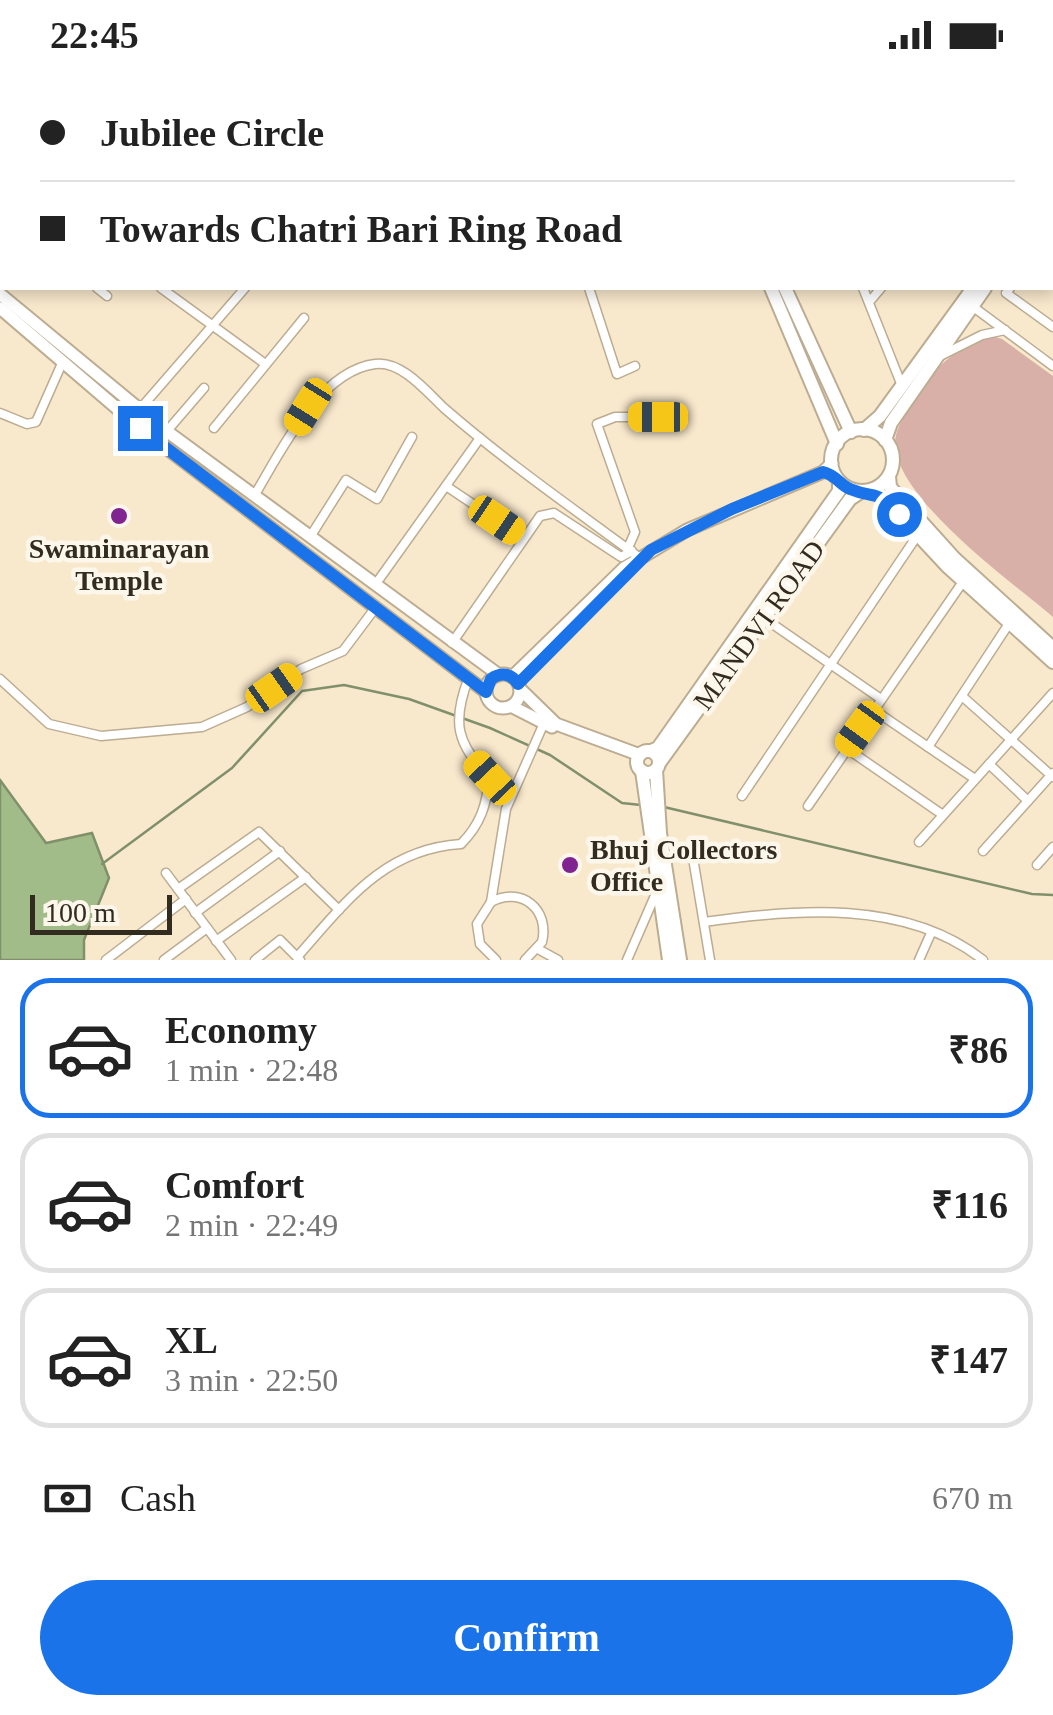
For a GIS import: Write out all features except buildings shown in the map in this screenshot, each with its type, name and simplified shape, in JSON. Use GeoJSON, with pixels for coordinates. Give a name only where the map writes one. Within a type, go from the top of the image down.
{"type":"FeatureCollection","features":[{"type":"Feature","properties":{"kind":"main road"},"geometry":{"type":"LineString","coordinates":[[772,290],[837,444],[832,473],[880,494],[922,530],[1053,662]]}},
{"type":"Feature","properties":{"kind":"main road"},"geometry":{"type":"LineString","coordinates":[[787,290],[857,431],[886,440]]}},
{"type":"Feature","properties":{"kind":"main road"},"geometry":{"type":"LineString","coordinates":[[837,444],[880,416],[971,290]]}},
{"type":"Feature","properties":{"kind":"main road"},"geometry":{"type":"LineString","coordinates":[[922,530],[890,487],[893,457],[886,440],[891,423],[983,290]]}},
{"type":"Feature","properties":{"kind":"main road","name":"MANDVI ROAD"},"geometry":{"type":"LineString","coordinates":[[648,767],[839,491],[832,473]]}},
{"type":"Feature","properties":{"kind":"main road"},"geometry":{"type":"LineString","coordinates":[[866,491],[889,476]]}},
{"type":"Feature","properties":{"kind":"main road","name":"MANDVI ROAD"},"geometry":{"type":"LineString","coordinates":[[648,767],[850,499],[866,491]]}},
{"type":"Feature","properties":{"kind":"main road"},"geometry":{"type":"LineString","coordinates":[[1012,619],[1053,648]]}},
{"type":"Feature","properties":{"kind":"main road"},"geometry":{"type":"LineString","coordinates":[[648,767],[658,888],[669,960]]}},
{"type":"Feature","properties":{"kind":"main road"},"geometry":{"type":"LineString","coordinates":[[655,832],[680,960]]}},
{"type":"Feature","properties":{"kind":"street"},"geometry":{"type":"LineString","coordinates":[[98,290],[106,296]]}},
{"type":"Feature","properties":{"kind":"street"},"geometry":{"type":"LineString","coordinates":[[165,290],[264,362]]}},
{"type":"Feature","properties":{"kind":"street"},"geometry":{"type":"LineString","coordinates":[[590,290],[617,374],[635,366]]}},
{"type":"Feature","properties":{"kind":"street"},"geometry":{"type":"LineString","coordinates":[[864,290],[902,386]]}},
{"type":"Feature","properties":{"kind":"street"},"geometry":{"type":"LineString","coordinates":[[870,301],[879,290]]}},
{"type":"Feature","properties":{"kind":"street"},"geometry":{"type":"LineString","coordinates":[[1008,290],[1006,293],[1053,327]]}},
{"type":"Feature","properties":{"kind":"street"},"geometry":{"type":"LineString","coordinates":[[140,410],[242,291]]}},
{"type":"Feature","properties":{"kind":"street"},"geometry":{"type":"LineString","coordinates":[[0,294],[167,431],[452,643],[512,681],[556,724],[648,767]]}},
{"type":"Feature","properties":{"kind":"street"},"geometry":{"type":"LineString","coordinates":[[972,306],[1053,366]]}},
{"type":"Feature","properties":{"kind":"street"},"geometry":{"type":"LineString","coordinates":[[0,308],[167,449],[469,677],[496,708],[511,706],[648,767]]}},
{"type":"Feature","properties":{"kind":"street"},"geometry":{"type":"LineString","coordinates":[[214,428],[264,362],[304,318]]}},
{"type":"Feature","properties":{"kind":"street"},"geometry":{"type":"LineString","coordinates":[[935,358],[982,335],[1005,330]]}},
{"type":"Feature","properties":{"kind":"street"},"geometry":{"type":"LineString","coordinates":[[0,413],[27,424],[36,422],[63,361]]}},
{"type":"Feature","properties":{"kind":"street"},"geometry":{"type":"LineString","coordinates":[[254,496],[308,407],[355,370],[380,362],[401,370],[480,438],[638,552]]}},
{"type":"Feature","properties":{"kind":"street"},"geometry":{"type":"LineString","coordinates":[[167,431],[204,388]]}},
{"type":"Feature","properties":{"kind":"street"},"geometry":{"type":"LineString","coordinates":[[638,552],[635,532],[597,424],[615,416],[658,417]]}},
{"type":"Feature","properties":{"kind":"street"},"geometry":{"type":"LineString","coordinates":[[310,538],[346,480],[376,499],[412,437]]}},
{"type":"Feature","properties":{"kind":"street"},"geometry":{"type":"LineString","coordinates":[[374,586],[480,438]]}},
{"type":"Feature","properties":{"kind":"street"},"geometry":{"type":"LineString","coordinates":[[452,643],[540,516],[554,513],[621,557],[732,509],[832,473]]}},
{"type":"Feature","properties":{"kind":"street"},"geometry":{"type":"LineString","coordinates":[[446,486],[522,537]]}},
{"type":"Feature","properties":{"kind":"street"},"geometry":{"type":"LineString","coordinates":[[742,796],[922,530]]}},
{"type":"Feature","properties":{"kind":"street"},"geometry":{"type":"LineString","coordinates":[[511,706],[512,681],[638,552]]}},
{"type":"Feature","properties":{"kind":"street"},"geometry":{"type":"LineString","coordinates":[[808,806],[960,586]]}},
{"type":"Feature","properties":{"kind":"street"},"geometry":{"type":"LineString","coordinates":[[0,679],[49,724],[101,736],[202,728],[247,707],[301,669],[343,651],[376,607]]}},
{"type":"Feature","properties":{"kind":"street"},"geometry":{"type":"LineString","coordinates":[[928,747],[1012,619]]}},
{"type":"Feature","properties":{"kind":"street"},"geometry":{"type":"LineString","coordinates":[[771,623],[881,698]]}},
{"type":"Feature","properties":{"kind":"street"},"geometry":{"type":"LineString","coordinates":[[255,960],[280,940],[299,958],[359,887],[426,846],[460,844],[474,830],[488,802],[490,778],[467,754],[458,715],[469,677]]}},
{"type":"Feature","properties":{"kind":"street"},"geometry":{"type":"LineString","coordinates":[[486,692],[491,679],[512,681]]}},
{"type":"Feature","properties":{"kind":"street"},"geometry":{"type":"LineString","coordinates":[[919,842],[1053,693]]}},
{"type":"Feature","properties":{"kind":"street"},"geometry":{"type":"LineString","coordinates":[[962,696],[1052,775],[983,851]]}},
{"type":"Feature","properties":{"kind":"street"},"geometry":{"type":"LineString","coordinates":[[874,710],[975,779]]}},
{"type":"Feature","properties":{"kind":"street"},"geometry":{"type":"LineString","coordinates":[[491,902],[506,809],[544,723]]}},
{"type":"Feature","properties":{"kind":"street"},"geometry":{"type":"LineString","coordinates":[[846,748],[943,815]]}},
{"type":"Feature","properties":{"kind":"street"},"geometry":{"type":"LineString","coordinates":[[989,764],[1028,801]]}},
{"type":"Feature","properties":{"kind":"street"},"geometry":{"type":"LineString","coordinates":[[178,889],[259,832],[339,910]]}},
{"type":"Feature","properties":{"kind":"street"},"geometry":{"type":"LineString","coordinates":[[1038,864],[1053,847]]}},
{"type":"Feature","properties":{"kind":"street"},"geometry":{"type":"LineString","coordinates":[[196,913],[280,852]]}},
{"type":"Feature","properties":{"kind":"street"},"geometry":{"type":"LineString","coordinates":[[694,864],[710,960]]}},
{"type":"Feature","properties":{"kind":"street"},"geometry":{"type":"LineString","coordinates":[[166,873],[230,960]]}},
{"type":"Feature","properties":{"kind":"street"},"geometry":{"type":"LineString","coordinates":[[216,940],[306,877]]}},
{"type":"Feature","properties":{"kind":"street"},"geometry":{"type":"LineString","coordinates":[[627,960],[658,888]]}},
{"type":"Feature","properties":{"kind":"street"},"geometry":{"type":"LineString","coordinates":[[496,960],[483,950],[476,931],[482,912],[491,902],[510,895],[535,906],[544,927],[538,948],[524,960]]}},
{"type":"Feature","properties":{"kind":"street"},"geometry":{"type":"LineString","coordinates":[[106,960],[186,899]]}},
{"type":"Feature","properties":{"kind":"street"},"geometry":{"type":"LineString","coordinates":[[704,922],[793,909],[883,918],[960,942],[983,960]]}},
{"type":"Feature","properties":{"kind":"street"},"geometry":{"type":"LineString","coordinates":[[164,960],[206,928]]}},
{"type":"Feature","properties":{"kind":"street"},"geometry":{"type":"LineString","coordinates":[[919,960],[931,932]]}},
{"type":"Feature","properties":{"kind":"street"},"geometry":{"type":"LineString","coordinates":[[538,948],[558,960]]}},
{"type":"Feature","properties":{"kind":"shaded area"},"geometry":{"type":"Polygon","coordinates":[[[986,334],[1002,339],[1053,376],[1053,617],[955,535],[910,483],[898,458],[897,432],[924,383],[952,356],[986,334]]]}},
{"type":"Feature","properties":{"kind":"shaded area"},"geometry":{"type":"Polygon","coordinates":[[[0,780],[46,843],[92,833],[109,878],[84,940],[84,960],[0,960],[0,780]]]}},
{"type":"Feature","properties":{"kind":"waterway"},"geometry":{"type":"LineString","coordinates":[[102,864],[232,768],[302,691],[344,685],[409,699],[490,728],[550,755],[622,803],[641,805]]}},
{"type":"Feature","properties":{"kind":"waterway"},"geometry":{"type":"LineString","coordinates":[[664,807],[1032,894],[1053,895]]}},
{"type":"Feature","properties":{"kind":"place","name":"Swaminarayan Temple"},"geometry":{"type":"Point","coordinates":[119,516]}},
{"type":"Feature","properties":{"kind":"place","name":"Bhuj Collectors Office"},"geometry":{"type":"Point","coordinates":[570,865]}},
{"type":"Feature","properties":{"kind":"route"},"geometry":{"type":"LineString","coordinates":[[140,428],[486,692],[491,679],[499,674],[512,677],[518,684],[651,550],[732,509],[823,472],[836,475],[850,488],[880,494],[899,514]]}}]}
